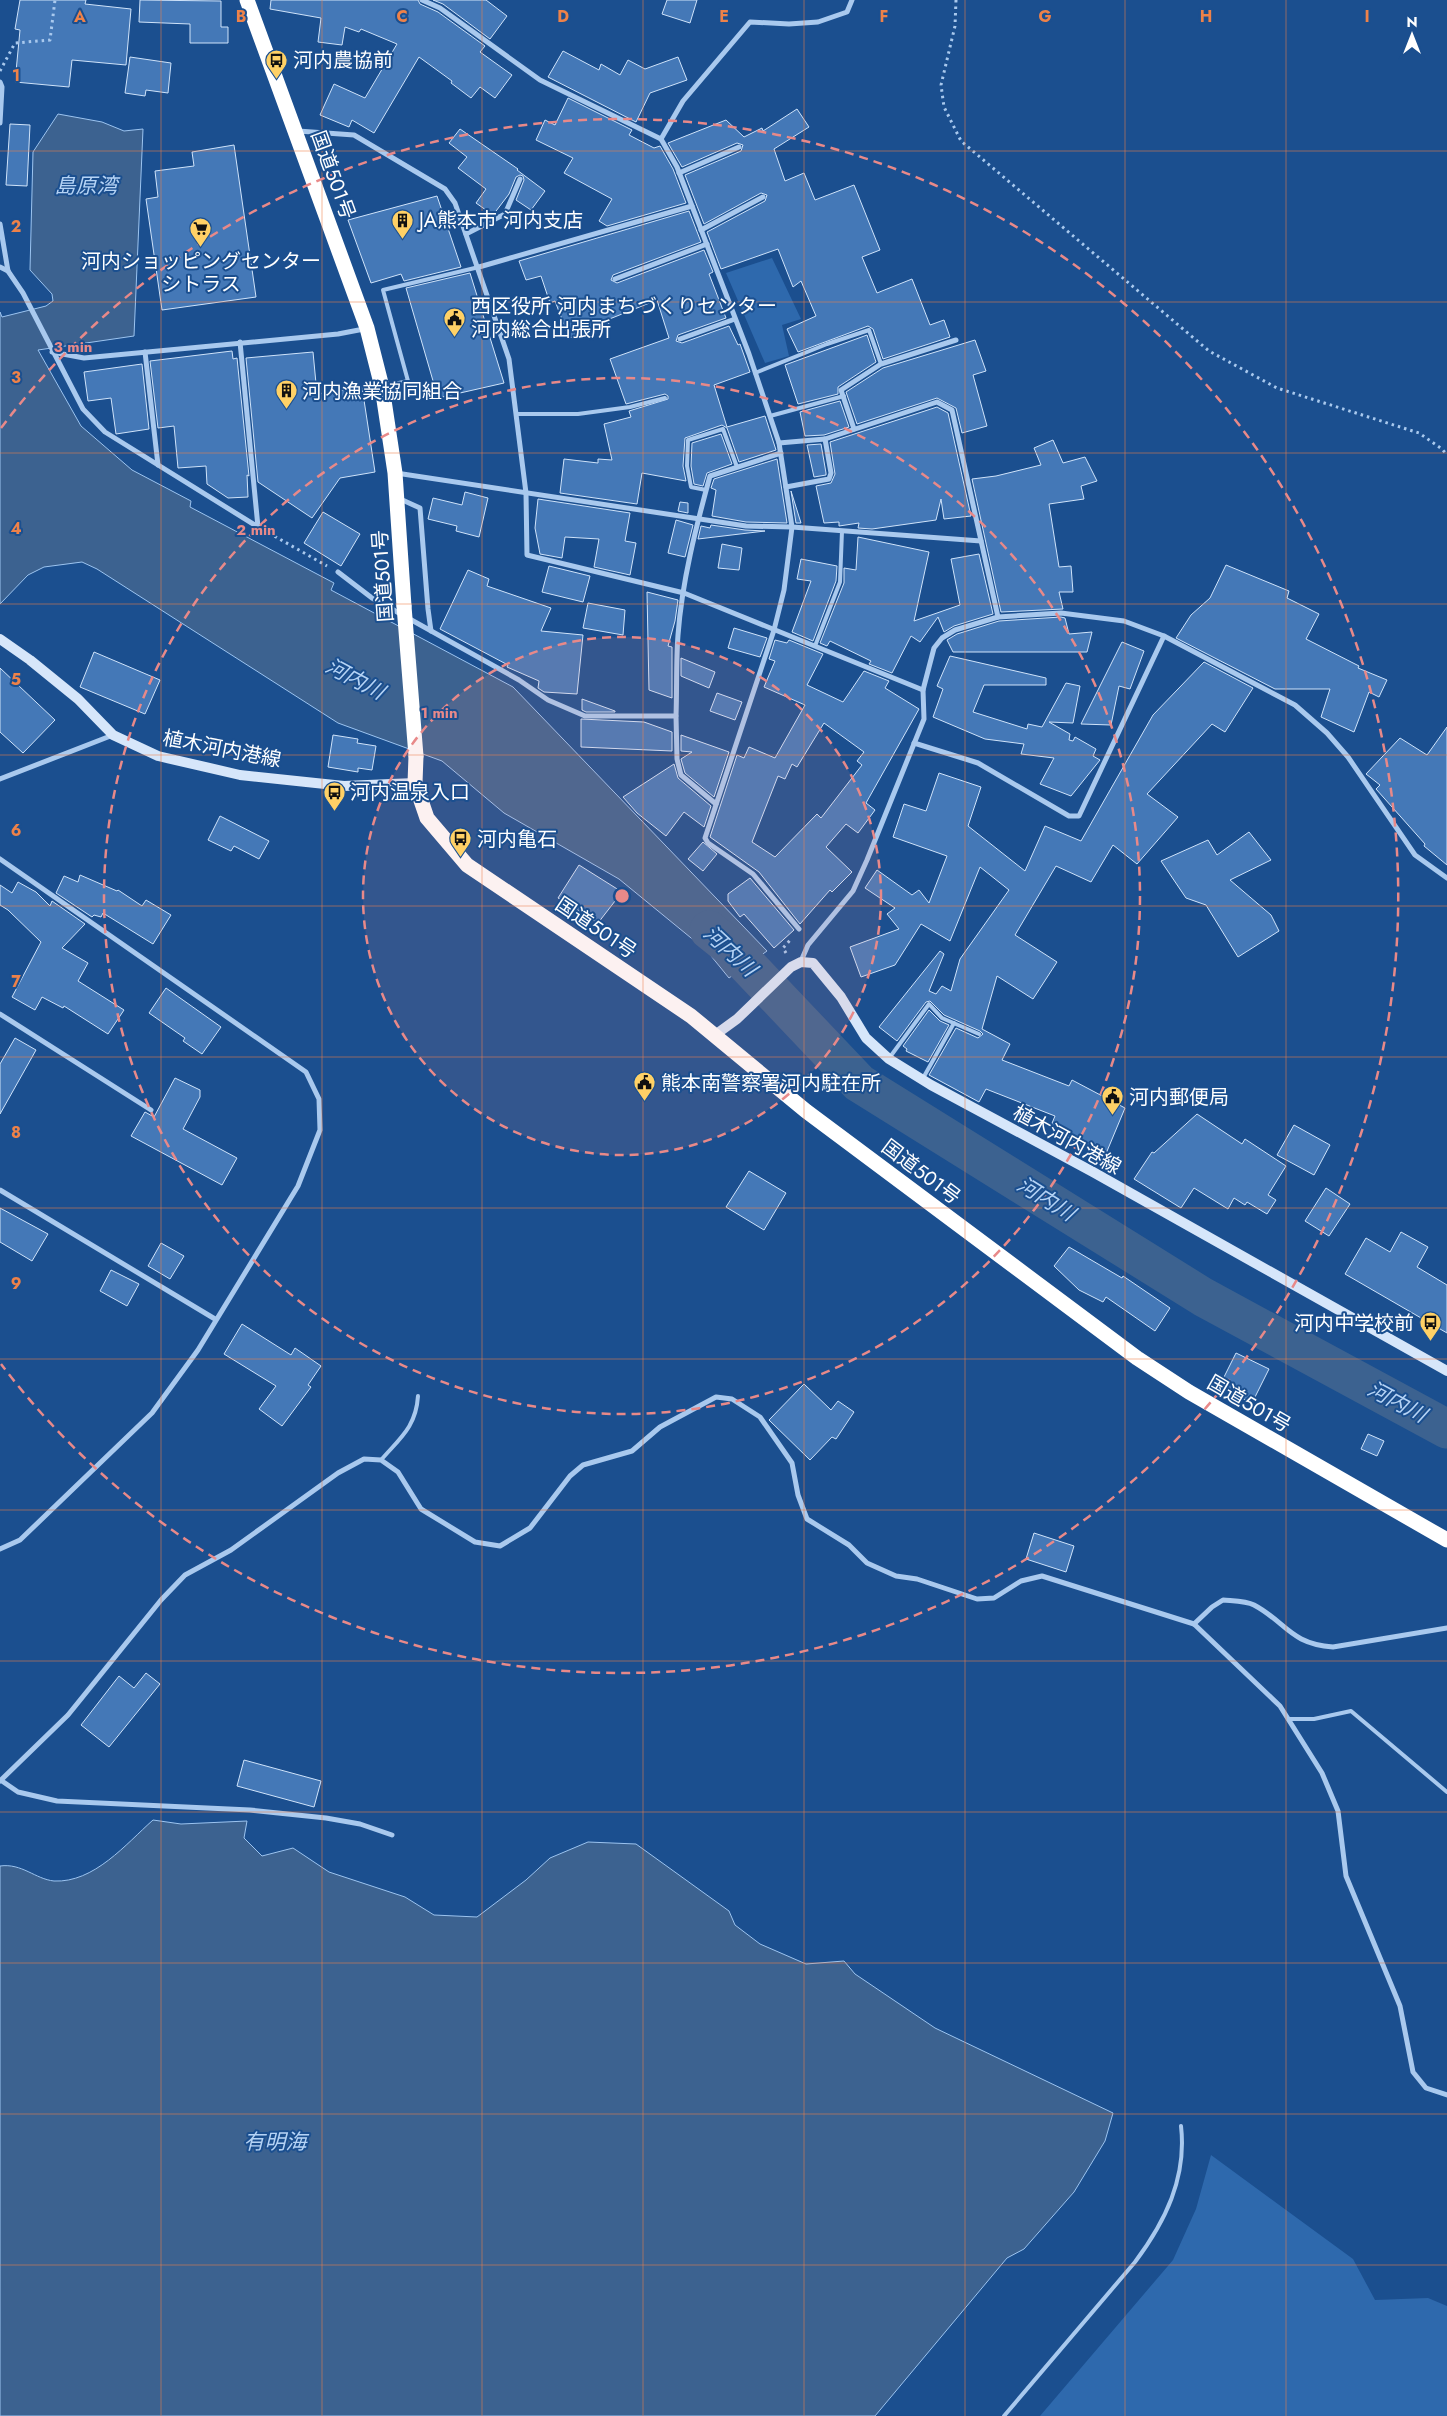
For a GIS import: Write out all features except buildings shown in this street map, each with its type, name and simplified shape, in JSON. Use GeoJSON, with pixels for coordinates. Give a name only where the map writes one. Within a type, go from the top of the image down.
{"type":"FeatureCollection","features":[{"type":"Feature","properties":{"kind":"highway","name":"国道501号"},"geometry":{"type":"LineString","coordinates":[[247,0],[367,328],[382,387],[398,498],[404,606],[416,756],[415,783],[427,818],[467,865],[690,1016],[806,1110],[1137,1358],[1198,1397],[1447,1540]]}},
{"type":"Feature","properties":{"kind":"main road","name":"植木河内港線"},"geometry":{"type":"LineString","coordinates":[[0,639],[30,660],[78,699],[113,735],[158,756],[240,775],[344,786],[415,783]]}},
{"type":"Feature","properties":{"kind":"main road","name":"植木河内港線"},"geometry":{"type":"LineString","coordinates":[[801,962],[813,963],[841,997],[866,1038],[889,1059],[922,1080],[1093,1172],[1447,1371]]}},
{"type":"Feature","properties":{"kind":"main road"},"geometry":{"type":"LineString","coordinates":[[715,1036],[737,1019],[791,967],[801,962]]}},
{"type":"Feature","properties":{"kind":"street"},"geometry":{"type":"LineString","coordinates":[[422,0],[440,8],[540,80],[660,139],[679,173],[735,319],[779,443],[792,527],[784,590],[774,630],[705,838],[708,843],[753,874],[799,929]]}},
{"type":"Feature","properties":{"kind":"street"},"geometry":{"type":"LineString","coordinates":[[660,139],[683,100],[750,22],[789,24],[818,22],[848,12],[852,0]]}},
{"type":"Feature","properties":{"kind":"street"},"geometry":{"type":"LineString","coordinates":[[0,82],[2,87],[0,122]]}},
{"type":"Feature","properties":{"kind":"street"},"geometry":{"type":"LineString","coordinates":[[295,131],[354,135],[445,189],[455,203],[509,359],[526,493],[527,555],[684,593],[923,690]]}},
{"type":"Feature","properties":{"kind":"street"},"geometry":{"type":"LineString","coordinates":[[679,173],[739,147]]}},
{"type":"Feature","properties":{"kind":"street"},"geometry":{"type":"LineString","coordinates":[[466,234],[505,214],[520,179]]}},
{"type":"Feature","properties":{"kind":"street"},"geometry":{"type":"LineString","coordinates":[[701,230],[763,198]]}},
{"type":"Feature","properties":{"kind":"street"},"geometry":{"type":"LineString","coordinates":[[479,268],[692,206]]}},
{"type":"Feature","properties":{"kind":"street"},"geometry":{"type":"LineString","coordinates":[[0,224],[8,271],[23,293],[83,409],[105,432],[258,527]]}},
{"type":"Feature","properties":{"kind":"street"},"geometry":{"type":"LineString","coordinates":[[615,279],[707,244]]}},
{"type":"Feature","properties":{"kind":"street"},"geometry":{"type":"LineString","coordinates":[[0,267],[8,271]]}},
{"type":"Feature","properties":{"kind":"street"},"geometry":{"type":"LineString","coordinates":[[680,338],[735,319]]}},
{"type":"Feature","properties":{"kind":"street"},"geometry":{"type":"LineString","coordinates":[[52,352],[84,358],[338,334],[367,328]]}},
{"type":"Feature","properties":{"kind":"street"},"geometry":{"type":"LineString","coordinates":[[854,429],[841,390],[881,364],[956,340]]}},
{"type":"Feature","properties":{"kind":"street"},"geometry":{"type":"LineString","coordinates":[[240,342],[258,527]]}},
{"type":"Feature","properties":{"kind":"street"},"geometry":{"type":"LineString","coordinates":[[145,352],[158,465]]}},
{"type":"Feature","properties":{"kind":"street"},"geometry":{"type":"LineString","coordinates":[[779,443],[825,439],[937,402],[952,410],[998,617]]}},
{"type":"Feature","properties":{"kind":"street"},"geometry":{"type":"LineString","coordinates":[[786,488],[829,479],[831,474],[825,439]]}},
{"type":"Feature","properties":{"kind":"street"},"geometry":{"type":"LineString","coordinates":[[716,804],[681,775],[678,759],[676,716],[678,634],[684,593],[698,520],[710,476],[781,453]]}},
{"type":"Feature","properties":{"kind":"street"},"geometry":{"type":"LineString","coordinates":[[395,473],[746,526],[842,530],[981,541]]}},
{"type":"Feature","properties":{"kind":"street"},"geometry":{"type":"LineString","coordinates":[[398,498],[420,508],[431,631]]}},
{"type":"Feature","properties":{"kind":"street"},"geometry":{"type":"LineString","coordinates":[[338,572],[372,598],[519,680],[548,700],[585,716],[676,716]]}},
{"type":"Feature","properties":{"kind":"street"},"geometry":{"type":"LineString","coordinates":[[801,962],[808,945],[853,891],[924,719],[923,690],[934,648],[942,638],[955,630],[998,617],[1061,613],[1124,621],[1164,636],[1295,705],[1327,733],[1348,757],[1415,855],[1447,878]]}},
{"type":"Feature","properties":{"kind":"street"},"geometry":{"type":"LineString","coordinates":[[914,743],[978,764],[1069,816],[1079,816],[1164,636]]}},
{"type":"Feature","properties":{"kind":"street"},"geometry":{"type":"LineString","coordinates":[[0,779],[113,735]]}},
{"type":"Feature","properties":{"kind":"street"},"geometry":{"type":"LineString","coordinates":[[0,859],[306,1072],[319,1099],[320,1130],[298,1186],[215,1319],[198,1350],[152,1413],[20,1540],[0,1549]]}},
{"type":"Feature","properties":{"kind":"street"},"geometry":{"type":"LineString","coordinates":[[0,1014],[150,1110]]}},
{"type":"Feature","properties":{"kind":"street"},"geometry":{"type":"LineString","coordinates":[[0,1190],[215,1319]]}},
{"type":"Feature","properties":{"kind":"street"},"geometry":{"type":"LineString","coordinates":[[392,1835],[360,1824],[326,1818],[250,1810],[57,1801],[18,1792],[1,1781],[68,1715],[160,1600],[185,1575],[231,1550],[338,1473],[364,1459],[380,1460],[398,1472],[420,1509],[475,1542],[500,1546],[530,1528],[570,1476],[583,1465],[632,1451],[660,1427],[716,1397],[732,1399],[760,1417],[792,1463],[798,1495],[807,1519],[849,1545],[867,1563],[896,1576],[917,1579],[978,1599],[994,1598],[1021,1581],[1042,1576],[1194,1624],[1280,1706],[1322,1773],[1338,1811],[1346,1876],[1400,2006],[1413,2072],[1426,2088],[1447,2095]]}},
{"type":"Feature","properties":{"kind":"street"},"geometry":{"type":"LineString","coordinates":[[1194,1624],[1212,1607],[1223,1600],[1253,1604],[1297,1637],[1314,1646],[1333,1647],[1447,1628]]}},
{"type":"Feature","properties":{"kind":"lane"},"geometry":{"type":"LineString","coordinates":[[382,387],[408,381],[383,290],[479,268]]}},
{"type":"Feature","properties":{"kind":"lane"},"geometry":{"type":"LineString","coordinates":[[755,373],[827,344],[869,330],[881,364]]}},
{"type":"Feature","properties":{"kind":"lane"},"geometry":{"type":"LineString","coordinates":[[770,416],[844,396]]}},
{"type":"Feature","properties":{"kind":"lane"},"geometry":{"type":"LineString","coordinates":[[516,414],[578,414],[630,407],[665,398]]}},
{"type":"Feature","properties":{"kind":"lane"},"geometry":{"type":"LineString","coordinates":[[706,490],[692,487],[687,466],[688,440],[723,429],[737,467]]}},
{"type":"Feature","properties":{"kind":"lane"},"geometry":{"type":"LineString","coordinates":[[815,646],[840,582],[842,530]]}},
{"type":"Feature","properties":{"kind":"lane"},"geometry":{"type":"LineString","coordinates":[[889,1059],[929,1004],[942,1018],[979,1034]]}},
{"type":"Feature","properties":{"kind":"lane"},"geometry":{"type":"LineString","coordinates":[[922,1080],[954,1023]]}},
{"type":"Feature","properties":{"kind":"lane"},"geometry":{"type":"LineString","coordinates":[[380,1460],[409,1430],[417,1412],[418,1396]]}},
{"type":"Feature","properties":{"kind":"lane"},"geometry":{"type":"LineString","coordinates":[[1288,1719],[1314,1719],[1350,1711],[1447,1792]]}},
{"type":"Feature","properties":{"kind":"lane"},"geometry":{"type":"LineString","coordinates":[[1004,2416],[1153,2237],[1165,2218],[1178,2176],[1183,2140],[1181,2126]]}},
{"type":"Feature","properties":{"kind":"path"},"geometry":{"type":"LineString","coordinates":[[0,71],[15,43],[50,40],[55,0]]}},
{"type":"Feature","properties":{"kind":"path"},"geometry":{"type":"LineString","coordinates":[[956,0],[955,26],[941,86],[944,107],[961,141],[1209,351],[1277,388],[1419,433],[1442,449],[1447,455]]}},
{"type":"Feature","properties":{"kind":"path"},"geometry":{"type":"LineString","coordinates":[[258,527],[338,572]]}},
{"type":"Feature","properties":{"kind":"shaded area"},"geometry":{"type":"Polygon","coordinates":[[[772,258],[801,319],[782,325],[789,356],[765,363],[726,273],[772,258]]]}},
{"type":"Feature","properties":{"kind":"shaded area"},"geometry":{"type":"Polygon","coordinates":[[[1211,2155],[1353,2259],[1375,2300],[1428,2298],[1447,2306],[1447,2416],[1040,2416],[1173,2260],[1196,2209],[1211,2155]]]}},
{"type":"Feature","properties":{"kind":"water","name":"島原湾"},"geometry":{"type":"Polygon","coordinates":[[[58,114],[102,122],[124,131],[143,129],[134,336],[38,350],[81,426],[132,470],[191,501],[190,507],[334,583],[331,590],[513,687],[767,951],[729,978],[707,951],[619,879],[504,813],[442,761],[338,723],[97,569],[82,562],[44,567],[28,575],[0,604],[0,312],[2,317],[46,306],[53,301],[52,294],[30,270],[33,152],[58,114]]]}},
{"type":"Feature","properties":{"kind":"water","name":"有明海"},"geometry":{"type":"Polygon","coordinates":[[[153,1820],[181,1824],[247,1821],[244,1838],[262,1856],[293,1848],[329,1872],[405,1897],[434,1915],[477,1917],[526,1880],[550,1858],[588,1842],[636,1844],[729,1911],[735,1925],[760,1944],[806,1964],[844,1961],[855,1974],[935,2028],[1113,2113],[1105,2141],[1074,2192],[1024,2249],[1007,2258],[875,2416],[0,2416],[0,1866],[15,1867],[54,1881],[69,1880],[83,1876],[108,1860],[153,1820]]]}},
{"type":"Feature","properties":{"kind":"waterway","name":"河内川"},"geometry":{"type":"LineString","coordinates":[[709,930],[729,946],[859,1083],[1203,1297],[1447,1429]]}},
{"type":"Feature","properties":{"kind":"place","name":"河内農協前"},"geometry":{"type":"Point","coordinates":[277,79]}},
{"type":"Feature","properties":{"kind":"place","name":"JA熊本市 河内支店"},"geometry":{"type":"Point","coordinates":[403,239]}},
{"type":"Feature","properties":{"kind":"place","name":"河内ショッピングセンター シトラス"},"geometry":{"type":"Point","coordinates":[201,248]}},
{"type":"Feature","properties":{"kind":"place","name":"西区役所 河内まちづくりセンター 河内総合出張所"},"geometry":{"type":"Point","coordinates":[455,337]}},
{"type":"Feature","properties":{"kind":"place","name":"河内漁業協同組合"},"geometry":{"type":"Point","coordinates":[286,410]}},
{"type":"Feature","properties":{"kind":"place","name":"河内温泉入口"},"geometry":{"type":"Point","coordinates":[334,811]}},
{"type":"Feature","properties":{"kind":"place","name":"河内亀石"},"geometry":{"type":"Point","coordinates":[461,858]}},
{"type":"Feature","properties":{"kind":"place","name":"熊本南警察署河内駐在所"},"geometry":{"type":"Point","coordinates":[645,1102]}},
{"type":"Feature","properties":{"kind":"place","name":"河内郵便局"},"geometry":{"type":"Point","coordinates":[1113,1116]}},
{"type":"Feature","properties":{"kind":"place","name":"河内中学校前"},"geometry":{"type":"Point","coordinates":[1430,1342]}}]}
